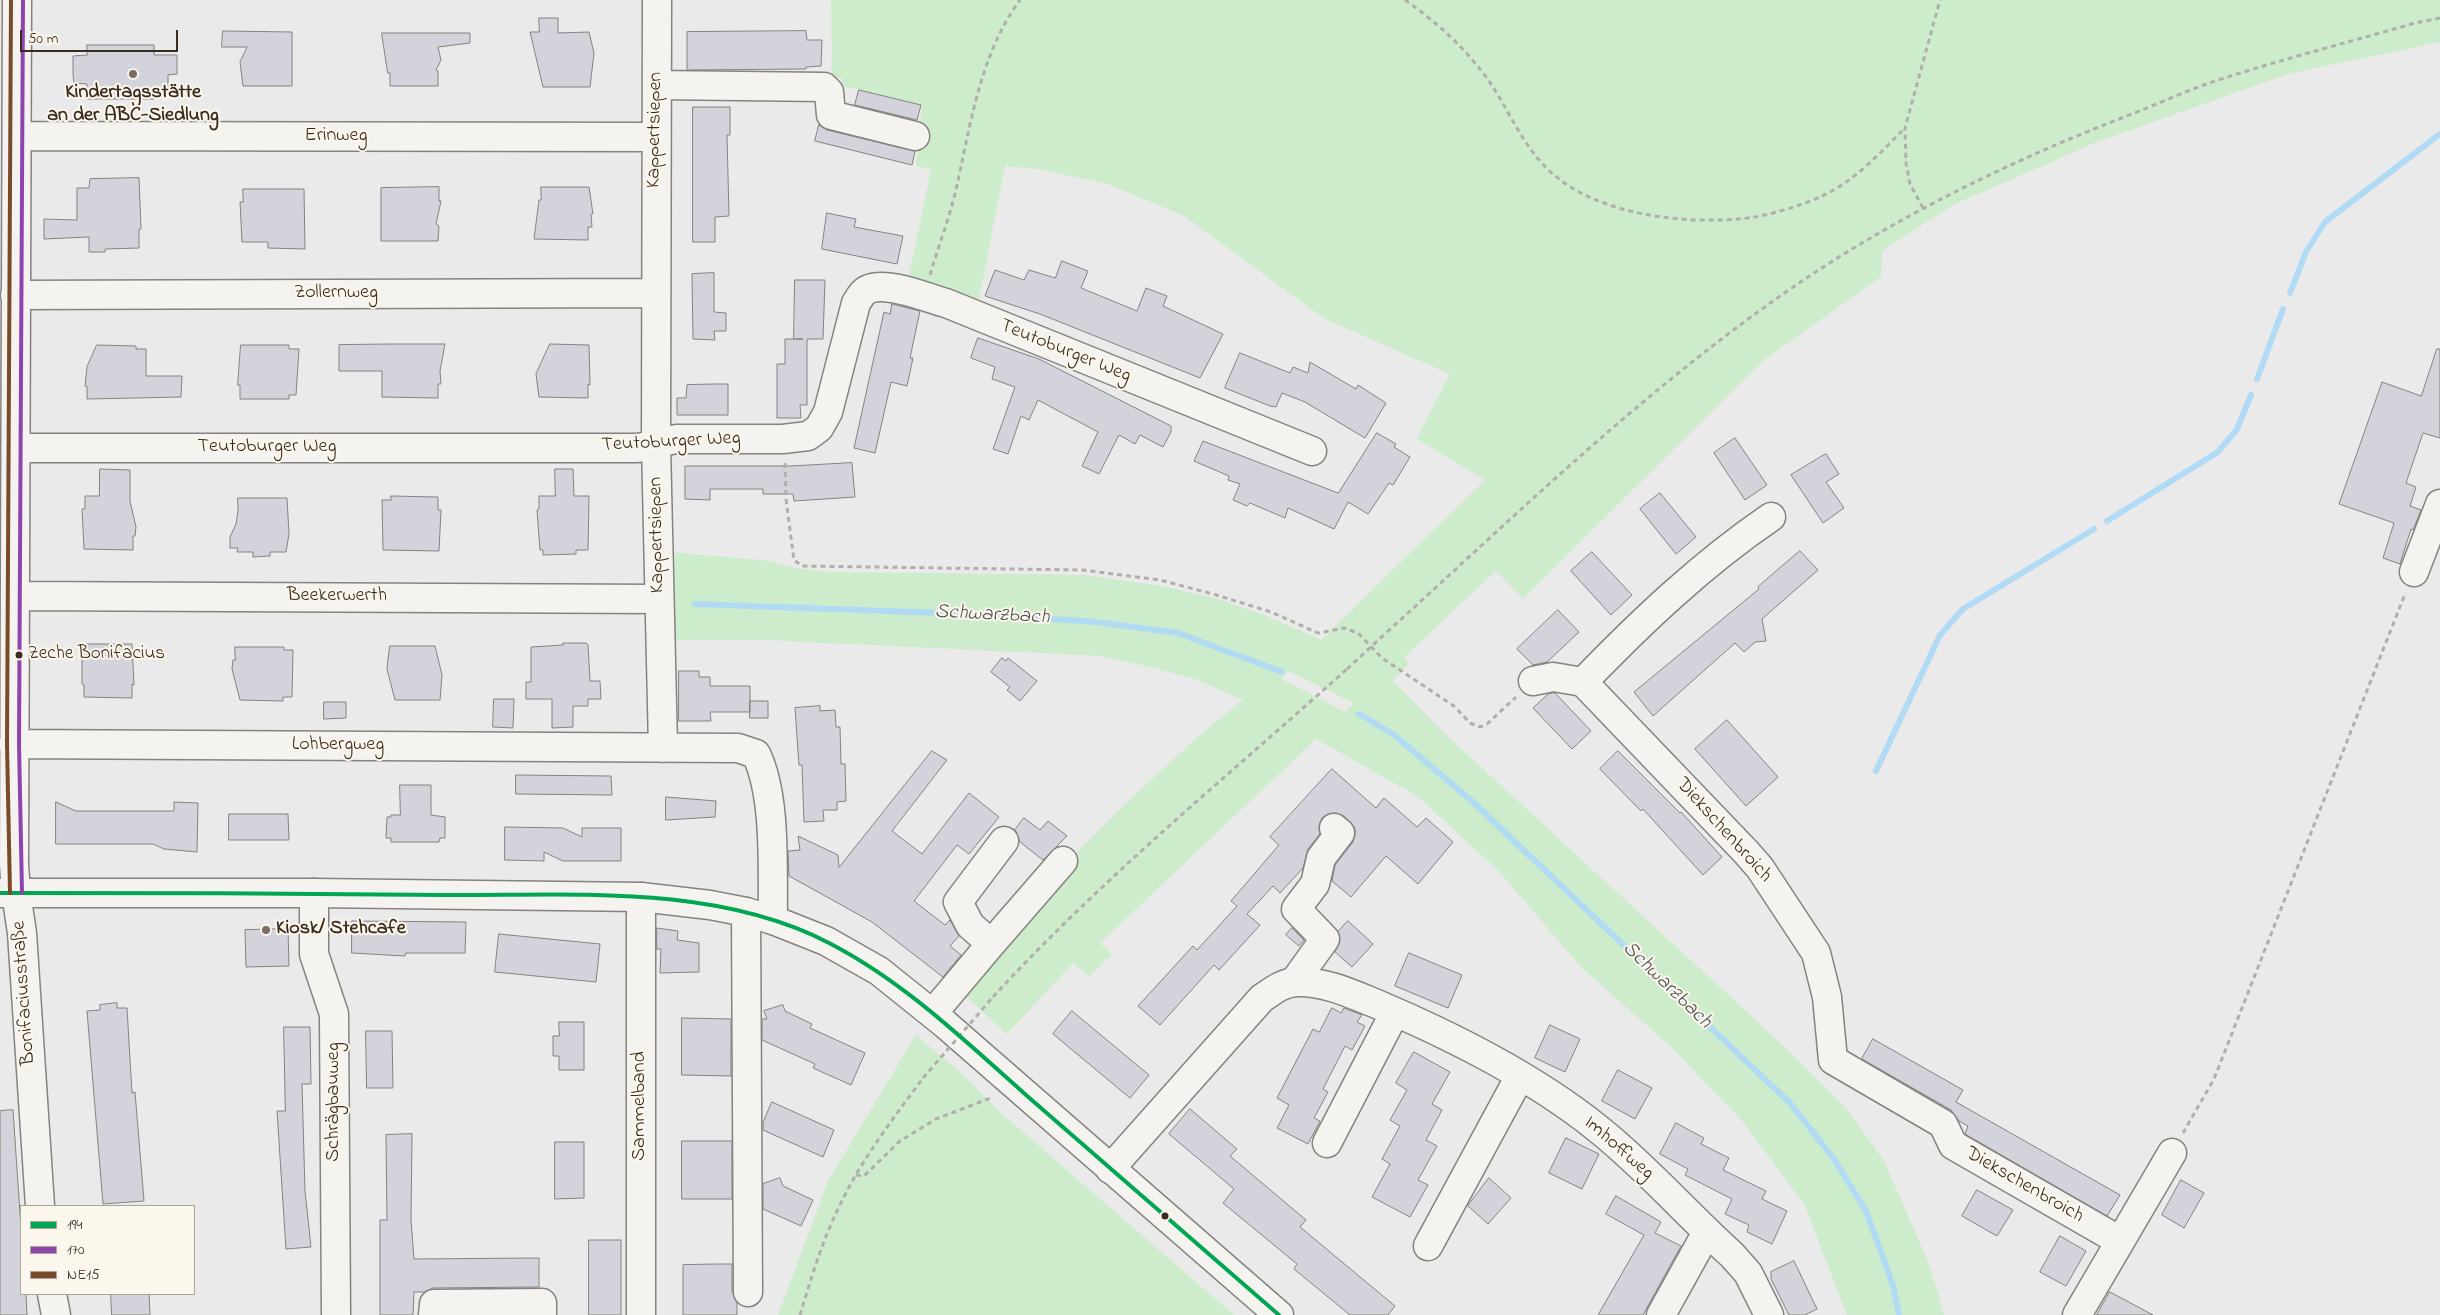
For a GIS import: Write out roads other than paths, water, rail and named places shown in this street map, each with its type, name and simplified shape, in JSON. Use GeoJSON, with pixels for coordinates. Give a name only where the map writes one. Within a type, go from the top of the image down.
{"type":"FeatureCollection","features":[{"type":"Feature","properties":{"kind":"street","name":"Bonifaciusstraße"},"geometry":{"type":"LineString","coordinates":[[17,0],[17,136],[8,207],[15,294],[8,380],[16,448],[8,550],[15,596],[9,731],[8,893],[22,933],[40,1205]]}},
{"type":"Feature","properties":{"kind":"street","name":"Kappertsiepen"},"geometry":{"type":"LineString","coordinates":[[657,0],[655,138],[656,444],[663,748]]}},
{"type":"Feature","properties":{"kind":"street"},"geometry":{"type":"LineString","coordinates":[[657,85],[824,87],[828,92],[831,115],[915,136]]}},
{"type":"Feature","properties":{"kind":"street","name":"Erinweg"},"geometry":{"type":"LineString","coordinates":[[17,136],[655,138]]}},
{"type":"Feature","properties":{"kind":"street","name":"Teutoburger Weg"},"geometry":{"type":"LineString","coordinates":[[16,448],[638,448],[676,438],[784,439],[808,436],[819,428],[828,412],[856,303],[868,289],[883,288],[924,297],[976,315],[1312,451]]}},
{"type":"Feature","properties":{"kind":"street","name":"Zollernweg"},"geometry":{"type":"LineString","coordinates":[[15,294],[656,293]]}},
{"type":"Feature","properties":{"kind":"street"},"geometry":{"type":"LineString","coordinates":[[2414,572],[2438,514]]}},
{"type":"Feature","properties":{"kind":"street"},"geometry":{"type":"LineString","coordinates":[[1533,681],[1553,677],[1583,682],[1676,591],[1747,533],[1771,517]]}},
{"type":"Feature","properties":{"kind":"street","name":"Beekerwerth"},"geometry":{"type":"LineString","coordinates":[[15,596],[659,599]]}},
{"type":"Feature","properties":{"kind":"street","name":"Diekschenbroich"},"geometry":{"type":"LineString","coordinates":[[1583,682],[1740,845],[1760,868],[1790,912],[1816,953],[1827,997],[1833,1060],[1943,1124],[1953,1144],[2120,1241]]}},
{"type":"Feature","properties":{"kind":"street","name":"Lohbergweg"},"geometry":{"type":"LineString","coordinates":[[9,731],[663,748]]}},
{"type":"Feature","properties":{"kind":"street"},"geometry":{"type":"LineString","coordinates":[[663,748],[738,748],[756,754],[764,771],[769,796],[773,920]]}},
{"type":"Feature","properties":{"kind":"street"},"geometry":{"type":"LineString","coordinates":[[1294,982],[1325,939],[1296,909],[1315,884],[1321,858],[1340,833],[1334,828]]}},
{"type":"Feature","properties":{"kind":"street"},"geometry":{"type":"LineString","coordinates":[[991,944],[965,919],[958,902],[1004,841]]}},
{"type":"Feature","properties":{"kind":"street"},"geometry":{"type":"LineString","coordinates":[[933,1013],[1063,861]]}},
{"type":"Feature","properties":{"kind":"street"},"geometry":{"type":"LineString","coordinates":[[8,893],[314,893],[640,897],[746,912],[773,920],[826,941],[879,971],[933,1013],[1279,1315]]}},
{"type":"Feature","properties":{"kind":"street","name":"Schrägbauweg"},"geometry":{"type":"LineString","coordinates":[[314,893],[314,954],[334,1014],[336,1315]]}},
{"type":"Feature","properties":{"kind":"street","name":"Sammelband"},"geometry":{"type":"LineString","coordinates":[[640,897],[641,1315]]}},
{"type":"Feature","properties":{"kind":"street"},"geometry":{"type":"LineString","coordinates":[[746,912],[748,1292]]}},
{"type":"Feature","properties":{"kind":"street","name":"Imhoffweg"},"geometry":{"type":"LineString","coordinates":[[1110,1169],[1262,998],[1282,985],[1294,982],[1324,984],[1395,1012],[1460,1042],[1520,1076],[1568,1107],[1608,1137],[1732,1255],[1748,1273],[1769,1315]]}},
{"type":"Feature","properties":{"kind":"street"},"geometry":{"type":"LineString","coordinates":[[1327,1143],[1395,1012]]}},
{"type":"Feature","properties":{"kind":"street"},"geometry":{"type":"LineString","coordinates":[[1428,1246],[1520,1076]]}},
{"type":"Feature","properties":{"kind":"street"},"geometry":{"type":"LineString","coordinates":[[2077,1315],[2172,1153]]}},
{"type":"Feature","properties":{"kind":"street"},"geometry":{"type":"LineString","coordinates":[[1661,1315],[1707,1232]]}},
{"type":"Feature","properties":{"kind":"street"},"geometry":{"type":"LineString","coordinates":[[52,1295],[56,1315]]}},
{"type":"Feature","properties":{"kind":"street"},"geometry":{"type":"LineString","coordinates":[[433,1315],[434,1304],[542,1303],[542,1315]]}},
{"type":"Feature","properties":{"kind":"waterway"},"geometry":{"type":"LineString","coordinates":[[2290,293],[2306,252],[2325,222],[2440,134]]}},
{"type":"Feature","properties":{"kind":"waterway"},"geometry":{"type":"LineString","coordinates":[[2257,379],[2283,309]]}},
{"type":"Feature","properties":{"kind":"waterway"},"geometry":{"type":"LineString","coordinates":[[2107,521],[2218,452],[2237,429],[2251,395]]}},
{"type":"Feature","properties":{"kind":"waterway"},"geometry":{"type":"LineString","coordinates":[[1876,771],[1940,635],[1963,609],[2094,529]]}},
{"type":"Feature","properties":{"kind":"waterway","name":"Schwarzbach"},"geometry":{"type":"LineString","coordinates":[[695,604],[997,615],[1096,622],[1178,633],[1282,672]]}},
{"type":"Feature","properties":{"kind":"waterway","name":"Schwarzbach"},"geometry":{"type":"LineString","coordinates":[[1359,714],[1393,734],[1473,802],[1790,1103],[1834,1159],[1866,1211],[1893,1285],[1899,1315]]}},
{"type":"Feature","properties":{"kind":"place","name":"Kindertagsstätte an der ABC-Siedlung"},"geometry":{"type":"Point","coordinates":[133,74]}},
{"type":"Feature","properties":{"kind":"place","name":"Zeche Bonifacius"},"geometry":{"type":"Point","coordinates":[19,655]}},
{"type":"Feature","properties":{"kind":"place","name":"Kiosk/ Stehcafe"},"geometry":{"type":"Point","coordinates":[266,930]}}]}
